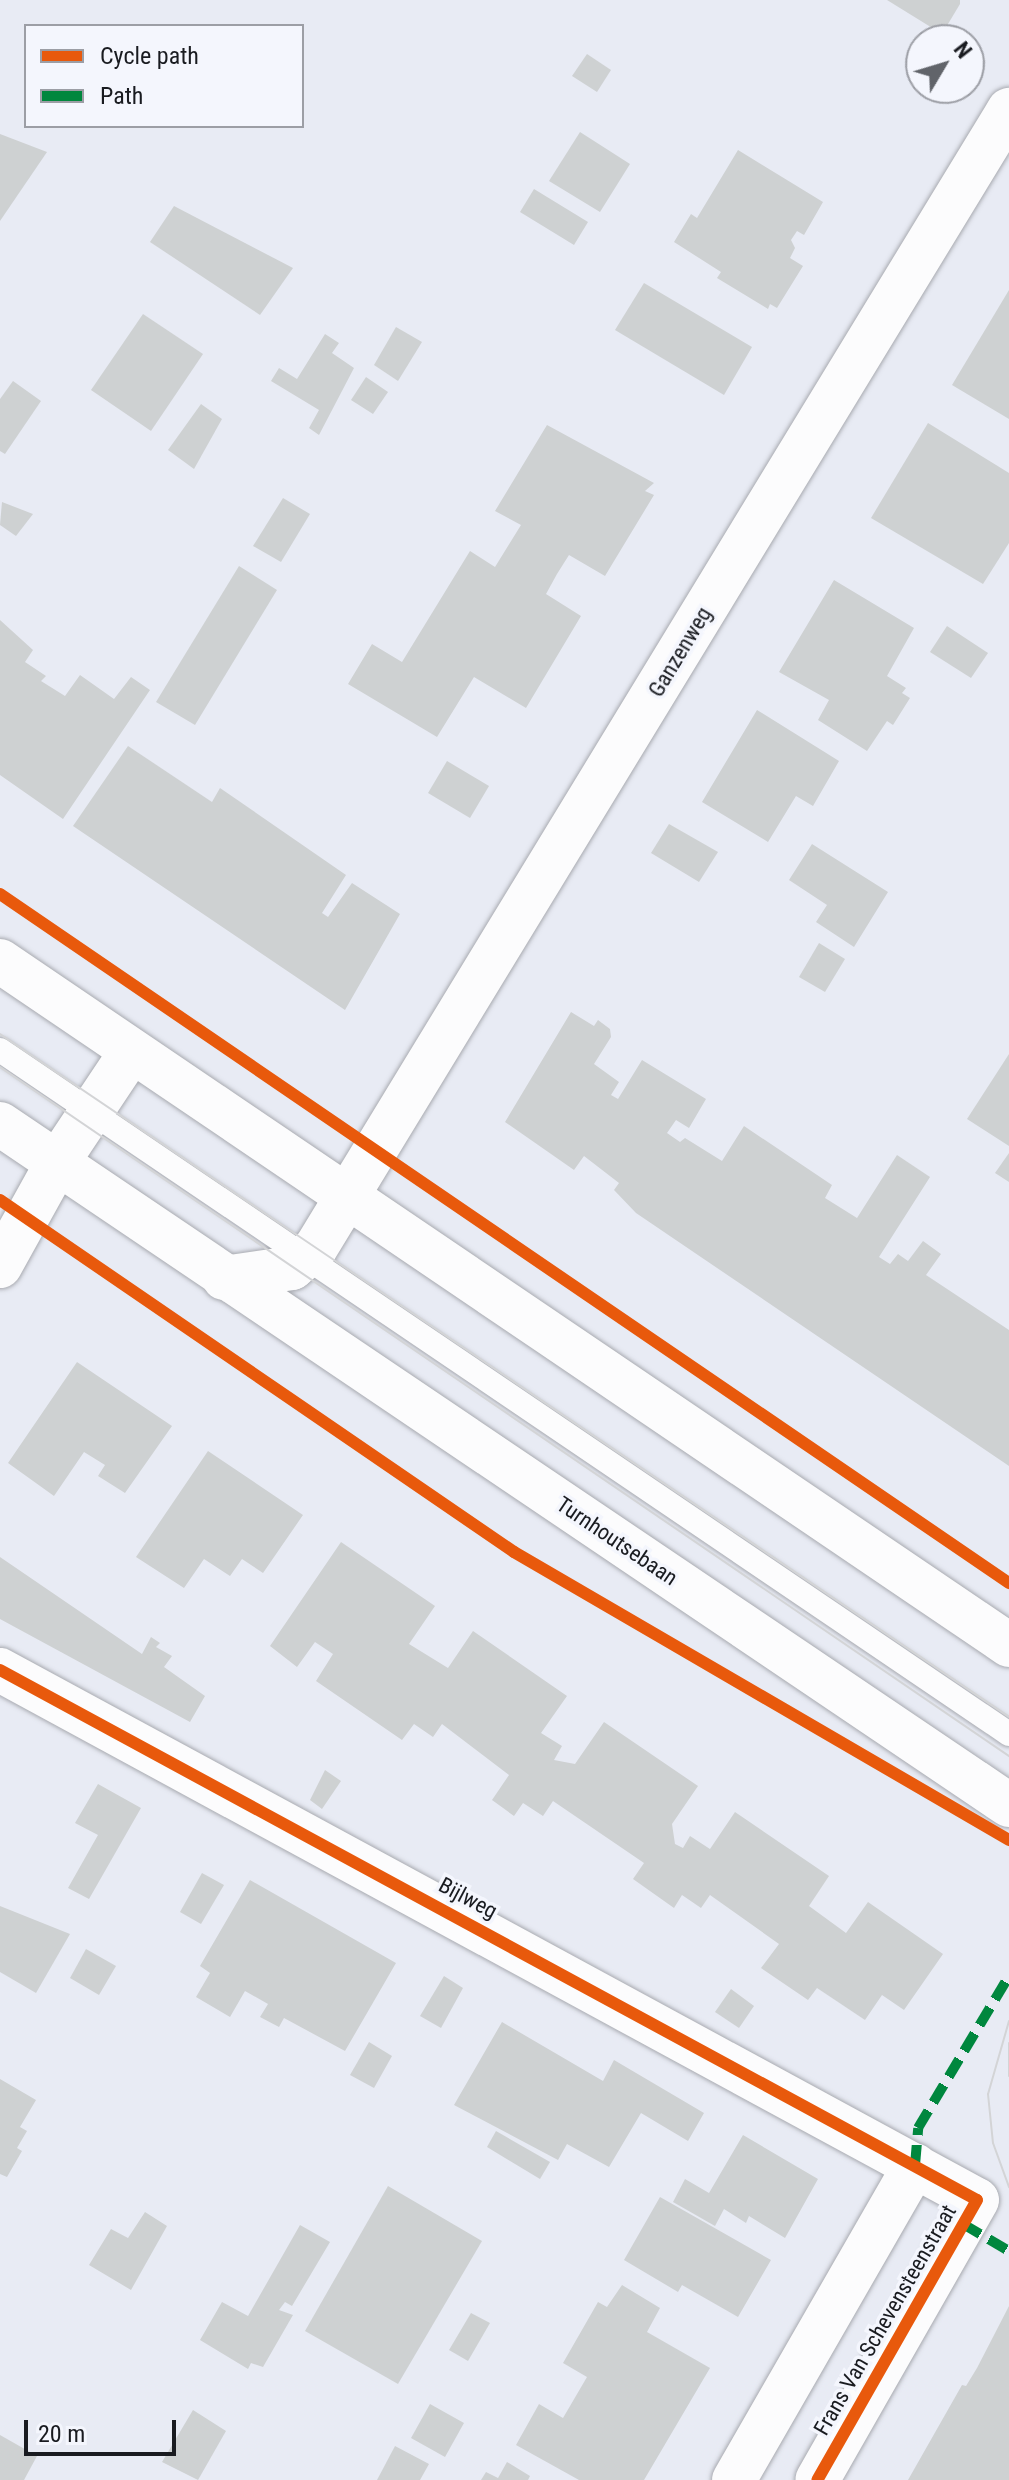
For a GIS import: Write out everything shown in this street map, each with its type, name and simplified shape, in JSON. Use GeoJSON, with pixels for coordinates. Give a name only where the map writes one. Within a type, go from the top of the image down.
{"type":"FeatureCollection","features":[{"type":"Feature","properties":{"kind":"street","name":"Ganzenweg"},"geometry":{"type":"LineString","coordinates":[[350,1194],[1009,110]]}},
{"type":"Feature","properties":{"kind":"street"},"geometry":{"type":"LineString","coordinates":[[0,961],[131,1052],[350,1194],[1009,1645]]}},
{"type":"Feature","properties":{"kind":"street"},"geometry":{"type":"LineString","coordinates":[[0,1266],[57,1163],[131,1052]]}},
{"type":"Feature","properties":{"kind":"street","name":"Turnhoutsebaan"},"geometry":{"type":"LineString","coordinates":[[0,1124],[1009,1805]]}},
{"type":"Feature","properties":{"kind":"street"},"geometry":{"type":"LineString","coordinates":[[224,1278],[292,1268],[304,1258],[350,1194]]}},
{"type":"Feature","properties":{"kind":"street","name":"Bijlweg"},"geometry":{"type":"LineString","coordinates":[[0,1670],[915,2165]]}},
{"type":"Feature","properties":{"kind":"street"},"geometry":{"type":"LineString","coordinates":[[734,2480],[915,2165]]}},
{"type":"Feature","properties":{"kind":"street","name":"Frans Van Schevensteenstraat"},"geometry":{"type":"LineString","coordinates":[[817,2480],[977,2200],[915,2165]]}},
{"type":"Feature","properties":{"kind":"lane"},"geometry":{"type":"LineString","coordinates":[[0,1050],[1009,1734]]}},
{"type":"Feature","properties":{"kind":"building"},"geometry":{"type":"Polygon","coordinates":[[[887,0],[960,0],[948,24],[926,24],[887,0]]]}},
{"type":"Feature","properties":{"kind":"building"},"geometry":{"type":"Polygon","coordinates":[[[587,54],[611,70],[597,92],[572,76],[587,54]]]}},
{"type":"Feature","properties":{"kind":"building"},"geometry":{"type":"Polygon","coordinates":[[[580,132],[630,164],[600,212],[549,181],[580,132]]]}},
{"type":"Feature","properties":{"kind":"building"},"geometry":{"type":"Polygon","coordinates":[[[0,134],[47,152],[0,221],[0,134]]]}},
{"type":"Feature","properties":{"kind":"building"},"geometry":{"type":"Polygon","coordinates":[[[738,150],[823,202],[804,235],[797,231],[791,240],[795,248],[790,258],[803,266],[777,308],[770,304],[768,309],[717,278],[721,272],[674,242],[691,214],[697,218],[738,150]]]}},
{"type":"Feature","properties":{"kind":"building"},"geometry":{"type":"Polygon","coordinates":[[[534,189],[588,222],[574,245],[520,212],[534,189]]]}},
{"type":"Feature","properties":{"kind":"building"},"geometry":{"type":"Polygon","coordinates":[[[174,206],[293,268],[260,315],[150,242],[174,206]]]}},
{"type":"Feature","properties":{"kind":"building"},"geometry":{"type":"Polygon","coordinates":[[[644,283],[752,347],[724,395],[615,330],[644,283]]]}},
{"type":"Feature","properties":{"kind":"building"},"geometry":{"type":"Polygon","coordinates":[[[1009,290],[1009,419],[952,385],[1009,290]]]}},
{"type":"Feature","properties":{"kind":"building"},"geometry":{"type":"Polygon","coordinates":[[[143,314],[203,354],[151,431],[91,390],[143,314]]]}},
{"type":"Feature","properties":{"kind":"building"},"geometry":{"type":"Polygon","coordinates":[[[396,327],[422,342],[398,381],[374,365],[396,327]]]}},
{"type":"Feature","properties":{"kind":"building"},"geometry":{"type":"Polygon","coordinates":[[[325,334],[339,343],[332,353],[354,368],[319,435],[309,428],[319,410],[271,381],[279,368],[297,379],[325,334]]]}},
{"type":"Feature","properties":{"kind":"building"},"geometry":{"type":"Polygon","coordinates":[[[366,377],[388,392],[373,414],[351,400],[366,377]]]}},
{"type":"Feature","properties":{"kind":"building"},"geometry":{"type":"Polygon","coordinates":[[[13,381],[41,401],[5,454],[0,451],[0,399],[13,381]]]}},
{"type":"Feature","properties":{"kind":"building"},"geometry":{"type":"Polygon","coordinates":[[[201,404],[222,419],[194,469],[168,450],[201,404]]]}},
{"type":"Feature","properties":{"kind":"building"},"geometry":{"type":"Polygon","coordinates":[[[928,423],[1009,473],[1009,543],[983,584],[871,518],[928,423]]]}},
{"type":"Feature","properties":{"kind":"building"},"geometry":{"type":"Polygon","coordinates":[[[547,425],[654,483],[645,491],[654,495],[605,576],[569,555],[557,574],[546,594],[581,616],[526,708],[474,677],[437,737],[348,684],[372,644],[402,662],[470,551],[495,567],[521,525],[495,511],[547,425]]]}},
{"type":"Feature","properties":{"kind":"building"},"geometry":{"type":"Polygon","coordinates":[[[283,498],[310,514],[281,562],[253,546],[283,498]]]}},
{"type":"Feature","properties":{"kind":"building"},"geometry":{"type":"Polygon","coordinates":[[[2,502],[33,514],[16,536],[0,525],[2,502]]]}},
{"type":"Feature","properties":{"kind":"building"},"geometry":{"type":"Polygon","coordinates":[[[239,566],[277,590],[195,725],[156,702],[239,566]]]}},
{"type":"Feature","properties":{"kind":"building"},"geometry":{"type":"Polygon","coordinates":[[[834,580],[914,628],[887,676],[906,688],[902,693],[910,698],[893,725],[887,721],[867,751],[818,720],[829,700],[779,672],[834,580]]]}},
{"type":"Feature","properties":{"kind":"building"},"geometry":{"type":"Polygon","coordinates":[[[0,620],[33,650],[25,662],[46,676],[41,681],[65,696],[80,675],[114,699],[131,677],[150,690],[63,819],[0,775],[0,620]]]}},
{"type":"Feature","properties":{"kind":"building"},"geometry":{"type":"Polygon","coordinates":[[[947,626],[988,653],[971,678],[930,652],[947,626]]]}},
{"type":"Feature","properties":{"kind":"building"},"geometry":{"type":"Polygon","coordinates":[[[757,710],[839,761],[813,806],[796,796],[768,842],[702,802],[757,710]]]}},
{"type":"Feature","properties":{"kind":"building"},"geometry":{"type":"Polygon","coordinates":[[[128,746],[212,802],[220,788],[346,875],[322,913],[328,917],[352,883],[400,914],[345,1010],[73,826],[128,746]]]}},
{"type":"Feature","properties":{"kind":"building"},"geometry":{"type":"Polygon","coordinates":[[[447,761],[489,786],[470,818],[428,793],[447,761]]]}},
{"type":"Feature","properties":{"kind":"building"},"geometry":{"type":"Polygon","coordinates":[[[669,824],[718,852],[699,882],[651,853],[669,824]]]}},
{"type":"Feature","properties":{"kind":"building"},"geometry":{"type":"Polygon","coordinates":[[[812,844],[888,892],[854,947],[816,922],[827,905],[789,880],[812,844]]]}},
{"type":"Feature","properties":{"kind":"building"},"geometry":{"type":"Polygon","coordinates":[[[819,943],[845,959],[825,992],[799,977],[819,943]]]}},
{"type":"Feature","properties":{"kind":"building"},"geometry":{"type":"Polygon","coordinates":[[[571,1012],[594,1026],[598,1020],[610,1029],[611,1037],[594,1064],[619,1082],[611,1095],[618,1099],[642,1060],[706,1099],[689,1128],[676,1120],[667,1133],[680,1142],[685,1138],[722,1161],[744,1126],[832,1185],[825,1198],[857,1218],[897,1155],[930,1177],[879,1257],[890,1264],[898,1254],[908,1261],[923,1241],[941,1254],[926,1275],[1009,1330],[1009,1466],[636,1213],[614,1190],[619,1183],[584,1156],[574,1170],[505,1122],[571,1012]]]}},
{"type":"Feature","properties":{"kind":"building"},"geometry":{"type":"Polygon","coordinates":[[[1009,1054],[1009,1146],[967,1119],[1009,1054]]]}},
{"type":"Feature","properties":{"kind":"building"},"geometry":{"type":"Polygon","coordinates":[[[1009,1153],[1009,1182],[995,1173],[1009,1153]]]}},
{"type":"Feature","properties":{"kind":"building"},"geometry":{"type":"Polygon","coordinates":[[[77,1362],[172,1426],[125,1493],[98,1476],[105,1465],[84,1452],[54,1496],[8,1463],[77,1362]]]}},
{"type":"Feature","properties":{"kind":"building"},"geometry":{"type":"Polygon","coordinates":[[[208,1451],[303,1515],[263,1573],[242,1559],[230,1576],[204,1559],[184,1588],[136,1557],[208,1451]]]}},
{"type":"Feature","properties":{"kind":"building"},"geometry":{"type":"Polygon","coordinates":[[[341,1542],[435,1606],[409,1644],[448,1668],[473,1631],[567,1696],[541,1733],[562,1746],[554,1760],[575,1764],[604,1722],[698,1786],[672,1824],[675,1844],[683,1848],[690,1836],[710,1849],[735,1812],[829,1876],[809,1906],[846,1933],[868,1902],[943,1954],[904,2010],[882,1995],[865,2020],[817,1988],[808,2000],[761,1968],[779,1944],[710,1895],[701,1908],[682,1895],[674,1908],[633,1879],[644,1863],[553,1801],[543,1816],[523,1803],[514,1816],[492,1800],[509,1775],[442,1724],[433,1737],[414,1724],[402,1740],[316,1681],[333,1654],[315,1642],[297,1667],[270,1646],[341,1542]]]}},
{"type":"Feature","properties":{"kind":"building"},"geometry":{"type":"Polygon","coordinates":[[[0,1557],[142,1654],[151,1637],[160,1643],[156,1647],[172,1656],[164,1667],[205,1696],[190,1722],[0,1619],[0,1557]]]}},
{"type":"Feature","properties":{"kind":"building"},"geometry":{"type":"Polygon","coordinates":[[[325,1770],[341,1781],[322,1809],[310,1800],[325,1770]]]}},
{"type":"Feature","properties":{"kind":"building"},"geometry":{"type":"Polygon","coordinates":[[[98,1784],[141,1808],[89,1899],[68,1888],[98,1835],[75,1823],[98,1784]]]}},
{"type":"Feature","properties":{"kind":"building"},"geometry":{"type":"Polygon","coordinates":[[[202,1873],[224,1885],[201,1924],[180,1912],[202,1873]]]}},
{"type":"Feature","properties":{"kind":"building"},"geometry":{"type":"Polygon","coordinates":[[[250,1880],[396,1963],[345,2051],[284,2018],[279,2027],[260,2017],[268,2004],[245,1991],[230,2017],[196,1997],[210,1973],[200,1966],[250,1880]]]}},
{"type":"Feature","properties":{"kind":"building"},"geometry":{"type":"Polygon","coordinates":[[[0,1906],[70,1934],[36,1993],[0,1972],[0,1906]]]}},
{"type":"Feature","properties":{"kind":"building"},"geometry":{"type":"Polygon","coordinates":[[[86,1949],[116,1966],[99,1995],[70,1978],[86,1949]]]}},
{"type":"Feature","properties":{"kind":"building"},"geometry":{"type":"Polygon","coordinates":[[[444,1976],[463,1988],[441,2028],[420,2016],[444,1976]]]}},
{"type":"Feature","properties":{"kind":"building"},"geometry":{"type":"Polygon","coordinates":[[[731,1989],[754,2006],[739,2028],[715,2012],[731,1989]]]}},
{"type":"Feature","properties":{"kind":"building"},"geometry":{"type":"Polygon","coordinates":[[[502,2022],[603,2081],[614,2060],[704,2113],[688,2141],[641,2113],[609,2167],[567,2144],[558,2160],[454,2105],[502,2022]]]}},
{"type":"Feature","properties":{"kind":"building"},"geometry":{"type":"Polygon","coordinates":[[[369,2042],[392,2056],[374,2088],[350,2075],[369,2042]]]}},
{"type":"Feature","properties":{"kind":"building"},"geometry":{"type":"Polygon","coordinates":[[[0,2079],[36,2100],[20,2127],[27,2131],[17,2148],[22,2151],[7,2177],[0,2174],[0,2079]]]}},
{"type":"Feature","properties":{"kind":"building"},"geometry":{"type":"Polygon","coordinates":[[[496,2131],[550,2162],[540,2179],[487,2147],[496,2131]]]}},
{"type":"Feature","properties":{"kind":"building"},"geometry":{"type":"Polygon","coordinates":[[[743,2135],[818,2179],[785,2238],[749,2216],[746,2223],[724,2209],[715,2226],[673,2202],[685,2179],[709,2193],[743,2135]]]}},
{"type":"Feature","properties":{"kind":"building"},"geometry":{"type":"Polygon","coordinates":[[[388,2186],[482,2241],[398,2384],[305,2331],[388,2186]]]}},
{"type":"Feature","properties":{"kind":"building"},"geometry":{"type":"Polygon","coordinates":[[[660,2197],[771,2260],[738,2317],[682,2285],[678,2292],[624,2260],[660,2197]]]}},
{"type":"Feature","properties":{"kind":"building"},"geometry":{"type":"Polygon","coordinates":[[[145,2212],[167,2226],[131,2290],[89,2265],[111,2229],[128,2238],[145,2212]]]}},
{"type":"Feature","properties":{"kind":"building"},"geometry":{"type":"Polygon","coordinates":[[[300,2225],[330,2242],[292,2306],[285,2302],[279,2310],[293,2315],[263,2367],[251,2363],[248,2369],[200,2340],[222,2302],[248,2316],[300,2225]]]}},
{"type":"Feature","properties":{"kind":"building"},"geometry":{"type":"Polygon","coordinates":[[[622,2285],[660,2308],[647,2332],[710,2368],[644,2480],[579,2480],[516,2445],[539,2404],[563,2418],[587,2377],[563,2363],[598,2302],[607,2307],[622,2285]]]}},
{"type":"Feature","properties":{"kind":"building"},"geometry":{"type":"Polygon","coordinates":[[[1009,2306],[1009,2480],[908,2480],[962,2385],[966,2386],[977,2368],[1009,2306]]]}},
{"type":"Feature","properties":{"kind":"building"},"geometry":{"type":"Polygon","coordinates":[[[471,2313],[490,2323],[468,2361],[449,2350],[471,2313]]]}},
{"type":"Feature","properties":{"kind":"building"},"geometry":{"type":"Polygon","coordinates":[[[430,2404],[464,2423],[445,2457],[411,2438],[430,2404]]]}},
{"type":"Feature","properties":{"kind":"building"},"geometry":{"type":"Polygon","coordinates":[[[193,2410],[226,2431],[198,2480],[162,2462],[193,2410]]]}},
{"type":"Feature","properties":{"kind":"building"},"geometry":{"type":"Polygon","coordinates":[[[0,2435],[37,2456],[24,2480],[0,2480],[0,2435]]]}},
{"type":"Feature","properties":{"kind":"building"},"geometry":{"type":"Polygon","coordinates":[[[395,2446],[429,2464],[420,2480],[377,2480],[395,2446]]]}},
{"type":"Feature","properties":{"kind":"building"},"geometry":{"type":"Polygon","coordinates":[[[507,2462],[530,2476],[528,2480],[481,2480],[486,2472],[498,2478],[507,2462]]]}},
{"type":"Feature","properties":{"kind":"tram line"},"geometry":{"type":"LineString","coordinates":[[0,1034],[1009,1717]]}},
{"type":"Feature","properties":{"kind":"tram line"},"geometry":{"type":"LineString","coordinates":[[0,1067],[1009,1756]]}},
{"type":"Feature","properties":{"kind":"tram line"},"geometry":{"type":"LineString","coordinates":[[1009,2021],[988,2094],[993,2143],[1009,2187]]}},
{"type":"Feature","properties":{"kind":"tram line"},"geometry":{"type":"LineString","coordinates":[[1009,2043],[1009,2076]]}},
{"type":"Feature","properties":{"kind":"marked path"},"geometry":{"type":"LineString","coordinates":[[915,2165],[918,2128],[1009,1976]]}},
{"type":"Feature","properties":{"kind":"marked path"},"geometry":{"type":"LineString","coordinates":[[963,2224],[1009,2251]]}},
{"type":"Feature","properties":{"kind":"cycle path"},"geometry":{"type":"LineString","coordinates":[[0,894],[1009,1583]]}},
{"type":"Feature","properties":{"kind":"cycle path"},"geometry":{"type":"LineString","coordinates":[[0,1200],[514,1552],[1009,1840]]}},
{"type":"Feature","properties":{"kind":"cycle path"},"geometry":{"type":"LineString","coordinates":[[0,1670],[977,2200],[817,2480]]}}]}
